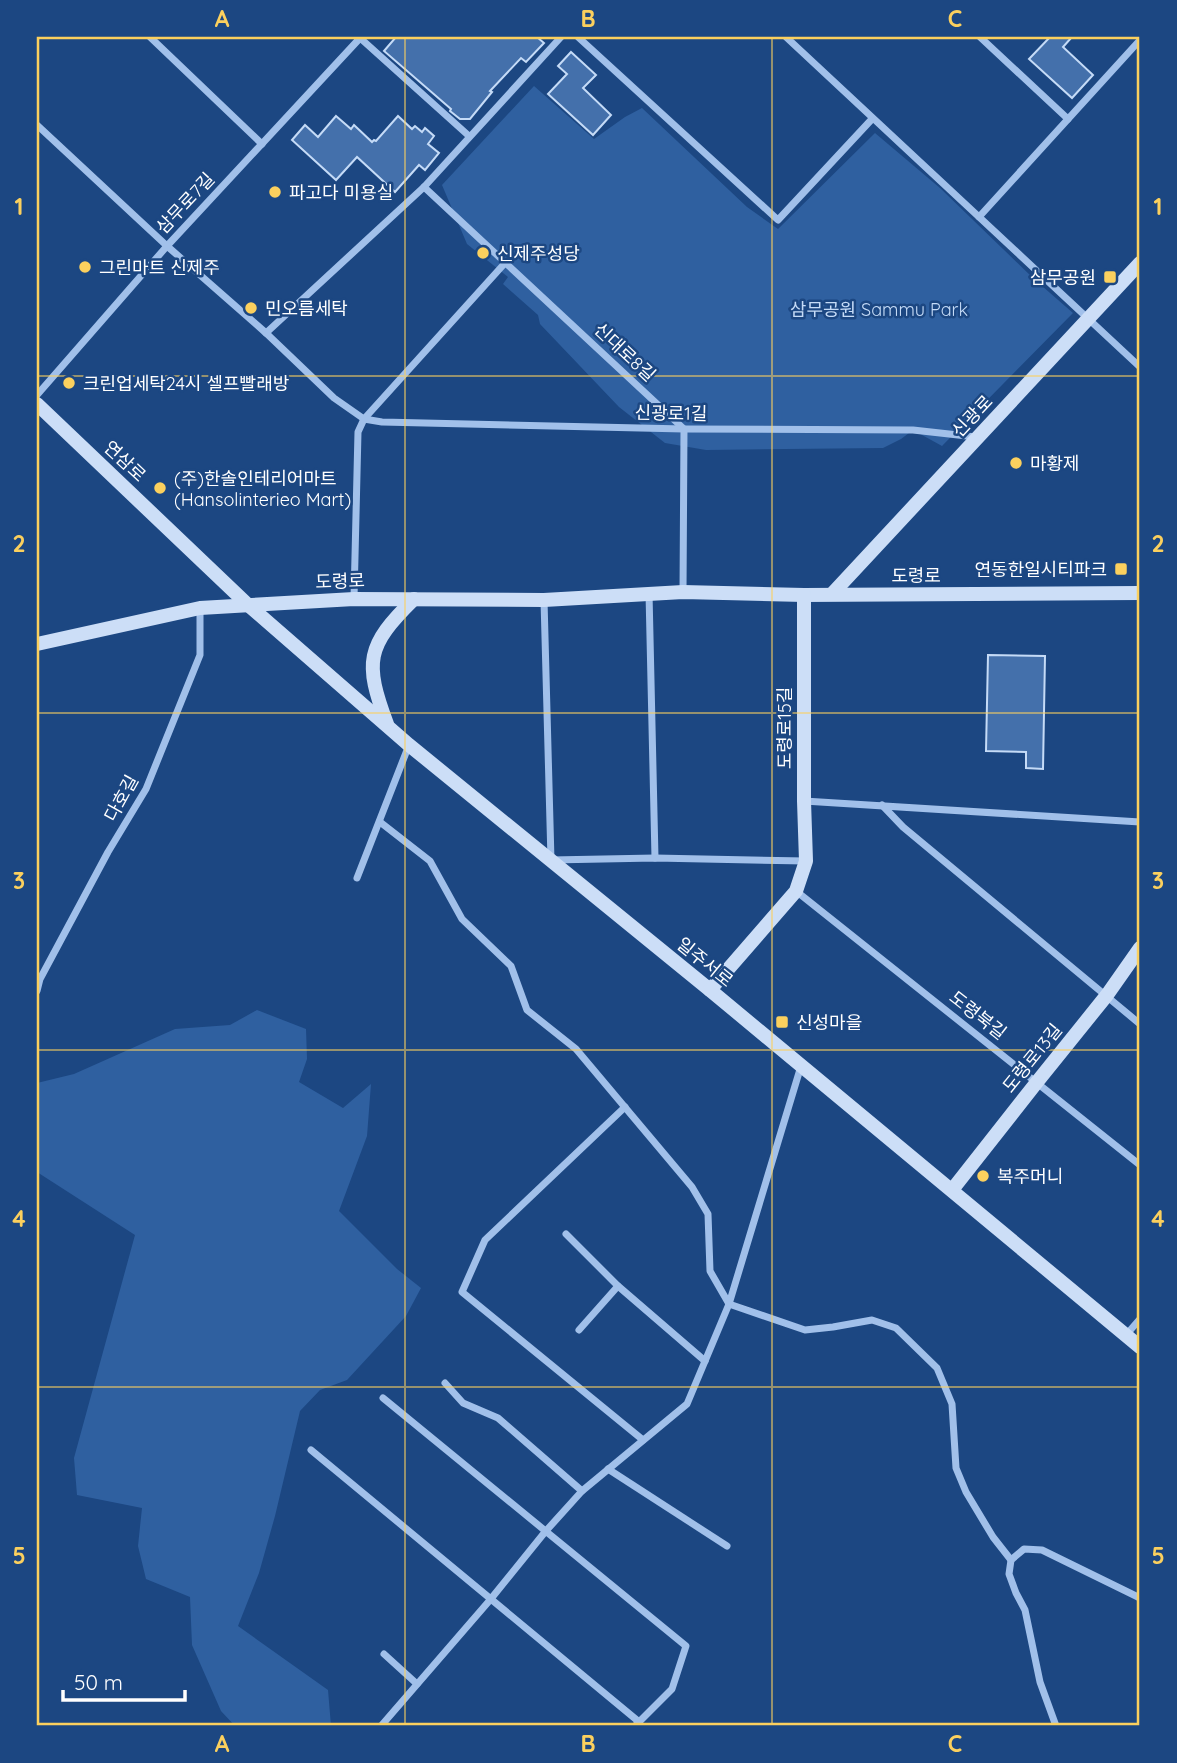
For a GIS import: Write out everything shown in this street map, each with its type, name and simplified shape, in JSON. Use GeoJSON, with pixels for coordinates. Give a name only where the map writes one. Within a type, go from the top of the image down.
{"type":"FeatureCollection","features":[{"type":"Feature","properties":{"kind":"main road","name":"신광로"},"geometry":{"type":"LineString","coordinates":[[832,594],[1140,263]]}},
{"type":"Feature","properties":{"kind":"main road","name":"연삼로"},"geometry":{"type":"LineString","coordinates":[[37,404],[247,604]]}},
{"type":"Feature","properties":{"kind":"main road","name":"도령로"},"geometry":{"type":"LineString","coordinates":[[37,644],[200,608],[354,599],[544,600],[683,592],[1140,593]]}},
{"type":"Feature","properties":{"kind":"main road","name":"도령로15길"},"geometry":{"type":"LineString","coordinates":[[710,990],[796,891],[806,861],[804,594]]}},
{"type":"Feature","properties":{"kind":"main road"},"geometry":{"type":"LineString","coordinates":[[387,726],[372,676],[373,659],[383,632],[414,599]]}},
{"type":"Feature","properties":{"kind":"main road","name":"일주서로"},"geometry":{"type":"LineString","coordinates":[[247,604],[409,745],[953,1190],[1140,1347]]}},
{"type":"Feature","properties":{"kind":"main road","name":"도령로13길"},"geometry":{"type":"LineString","coordinates":[[953,1190],[1107,995],[1140,948]]}},
{"type":"Feature","properties":{"kind":"street"},"geometry":{"type":"LineString","coordinates":[[150,37],[262,144]]}},
{"type":"Feature","properties":{"kind":"street"},"geometry":{"type":"LineString","coordinates":[[360,37],[469,136]]}},
{"type":"Feature","properties":{"kind":"street","name":"삼무로7길"},"geometry":{"type":"LineString","coordinates":[[37,395],[167,246],[360,37]]}},
{"type":"Feature","properties":{"kind":"street"},"geometry":{"type":"LineString","coordinates":[[265,333],[424,187],[562,37]]}},
{"type":"Feature","properties":{"kind":"street"},"geometry":{"type":"LineString","coordinates":[[578,37],[778,220],[872,119]]}},
{"type":"Feature","properties":{"kind":"street"},"geometry":{"type":"LineString","coordinates":[[786,37],[1140,366]]}},
{"type":"Feature","properties":{"kind":"street"},"geometry":{"type":"LineString","coordinates":[[980,37],[1068,119]]}},
{"type":"Feature","properties":{"kind":"street"},"geometry":{"type":"LineString","coordinates":[[979,217],[1140,40]]}},
{"type":"Feature","properties":{"kind":"street","name":"신광로1길"},"geometry":{"type":"LineString","coordinates":[[37,125],[334,398],[364,419],[382,422],[684,429],[913,430],[979,437]]}},
{"type":"Feature","properties":{"kind":"street","name":"신대로8길"},"geometry":{"type":"LineString","coordinates":[[424,187],[684,429]]}},
{"type":"Feature","properties":{"kind":"street"},"geometry":{"type":"LineString","coordinates":[[354,599],[358,432],[364,419],[505,263]]}},
{"type":"Feature","properties":{"kind":"street"},"geometry":{"type":"LineString","coordinates":[[683,592],[684,429]]}},
{"type":"Feature","properties":{"kind":"street"},"geometry":{"type":"LineString","coordinates":[[649,593],[655,858]]}},
{"type":"Feature","properties":{"kind":"street"},"geometry":{"type":"LineString","coordinates":[[544,600],[551,860],[655,858],[806,861]]}},
{"type":"Feature","properties":{"kind":"street","name":"다호길"},"geometry":{"type":"LineString","coordinates":[[37,991],[40,979],[96,875],[146,789],[200,655],[200,608]]}},
{"type":"Feature","properties":{"kind":"street"},"geometry":{"type":"LineString","coordinates":[[357,878],[409,745]]}},
{"type":"Feature","properties":{"kind":"street"},"geometry":{"type":"LineString","coordinates":[[804,800],[1140,822]]}},
{"type":"Feature","properties":{"kind":"street"},"geometry":{"type":"LineString","coordinates":[[882,805],[904,827],[1140,1024]]}},
{"type":"Feature","properties":{"kind":"street"},"geometry":{"type":"LineString","coordinates":[[380,822],[430,861],[462,919],[511,966],[527,1010],[576,1049],[692,1187],[708,1214],[710,1271],[729,1304],[805,1329],[872,1320],[896,1328],[937,1368],[951,1404],[956,1468],[966,1492],[993,1537],[1012,1560]]}},
{"type":"Feature","properties":{"kind":"street","name":"도령북길"},"geometry":{"type":"LineString","coordinates":[[796,891],[1140,1165]]}},
{"type":"Feature","properties":{"kind":"street"},"geometry":{"type":"LineString","coordinates":[[381,1726],[582,1491],[687,1404],[729,1304],[801,1066]]}},
{"type":"Feature","properties":{"kind":"street"},"geometry":{"type":"LineString","coordinates":[[625,1107],[485,1240],[462,1292],[643,1440]]}},
{"type":"Feature","properties":{"kind":"street"},"geometry":{"type":"LineString","coordinates":[[566,1234],[618,1286],[705,1361]]}},
{"type":"Feature","properties":{"kind":"street"},"geometry":{"type":"LineString","coordinates":[[579,1330],[618,1286]]}},
{"type":"Feature","properties":{"kind":"street"},"geometry":{"type":"LineString","coordinates":[[1126,1335],[1140,1318]]}},
{"type":"Feature","properties":{"kind":"street"},"geometry":{"type":"LineString","coordinates":[[445,1383],[463,1403],[498,1418],[582,1491]]}},
{"type":"Feature","properties":{"kind":"street"},"geometry":{"type":"LineString","coordinates":[[310,1450],[636,1723],[672,1689],[686,1646],[383,1398]]}},
{"type":"Feature","properties":{"kind":"street"},"geometry":{"type":"LineString","coordinates":[[608,1469],[727,1546]]}},
{"type":"Feature","properties":{"kind":"street"},"geometry":{"type":"LineString","coordinates":[[1056,1726],[1040,1682],[1025,1610],[1009,1574],[1012,1560],[1024,1549],[1042,1550],[1140,1598]]}},
{"type":"Feature","properties":{"kind":"street"},"geometry":{"type":"LineString","coordinates":[[384,1654],[417,1684]]}},
{"type":"Feature","properties":{"kind":"green space","name":"삼무공원 Sammu Park"},"geometry":{"type":"Polygon","coordinates":[[[534,86],[594,139],[642,108],[747,207],[778,229],[875,133],[940,188],[1073,313],[942,446],[913,430],[883,448],[706,450],[665,443],[619,407],[540,324],[538,315],[503,284],[508,277],[467,244],[442,185],[534,86]]]}},
{"type":"Feature","properties":{"kind":"green space"},"geometry":{"type":"Polygon","coordinates":[[[257,1010],[306,1029],[307,1059],[299,1082],[343,1108],[371,1084],[367,1136],[339,1211],[397,1269],[421,1288],[406,1316],[347,1380],[320,1390],[300,1411],[259,1573],[238,1626],[328,1690],[331,1726],[235,1726],[221,1711],[192,1645],[190,1597],[146,1579],[138,1546],[142,1508],[77,1495],[74,1458],[135,1235],[37,1172],[37,1083],[74,1074],[175,1029],[230,1025],[257,1010]]]}},
{"type":"Feature","properties":{"kind":"building"},"geometry":{"type":"Polygon","coordinates":[[[396,37],[537,37],[544,43],[526,62],[521,58],[490,91],[492,92],[470,119],[460,119],[384,51],[396,37]]]}},
{"type":"Feature","properties":{"kind":"building"},"geometry":{"type":"Polygon","coordinates":[[[1050,37],[1072,37],[1063,47],[1093,75],[1072,98],[1029,59],[1050,37]]]}},
{"type":"Feature","properties":{"kind":"building"},"geometry":{"type":"Polygon","coordinates":[[[571,52],[596,75],[583,88],[611,115],[593,135],[548,94],[567,74],[558,66],[571,52]]]}},
{"type":"Feature","properties":{"kind":"building"},"geometry":{"type":"Polygon","coordinates":[[[336,116],[351,129],[354,125],[372,142],[376,141],[398,116],[412,129],[415,126],[422,132],[425,128],[434,136],[428,144],[439,153],[425,170],[419,165],[395,192],[357,157],[336,180],[292,140],[305,125],[318,137],[336,116]]]}},
{"type":"Feature","properties":{"kind":"building"},"geometry":{"type":"Polygon","coordinates":[[[988,655],[1045,656],[1043,769],[1026,768],[1026,752],[986,751],[988,655]]]}},
{"type":"Feature","properties":{"kind":"place","name":"파고다 미용실"},"geometry":{"type":"Point","coordinates":[275,192]}},
{"type":"Feature","properties":{"kind":"place","name":"신제주성당"},"geometry":{"type":"Point","coordinates":[483,253]}},
{"type":"Feature","properties":{"kind":"place","name":"그린마트 신제주"},"geometry":{"type":"Point","coordinates":[85,267]}},
{"type":"Feature","properties":{"kind":"place","name":"삼무공원"},"geometry":{"type":"Point","coordinates":[1110,277]}},
{"type":"Feature","properties":{"kind":"place","name":"민오름세탁"},"geometry":{"type":"Point","coordinates":[251,308]}},
{"type":"Feature","properties":{"kind":"place","name":"크린업세탁24시 셀프빨래방"},"geometry":{"type":"Point","coordinates":[69,383]}},
{"type":"Feature","properties":{"kind":"place","name":"마황제"},"geometry":{"type":"Point","coordinates":[1016,463]}},
{"type":"Feature","properties":{"kind":"place","name":"(주)한솔인테리어마트 (Hansolinterieo Mart)"},"geometry":{"type":"Point","coordinates":[160,488]}},
{"type":"Feature","properties":{"kind":"place","name":"연동한일시티파크"},"geometry":{"type":"Point","coordinates":[1121,569]}},
{"type":"Feature","properties":{"kind":"place","name":"신성마을"},"geometry":{"type":"Point","coordinates":[782,1022]}},
{"type":"Feature","properties":{"kind":"place","name":"복주머니"},"geometry":{"type":"Point","coordinates":[983,1176]}}]}
